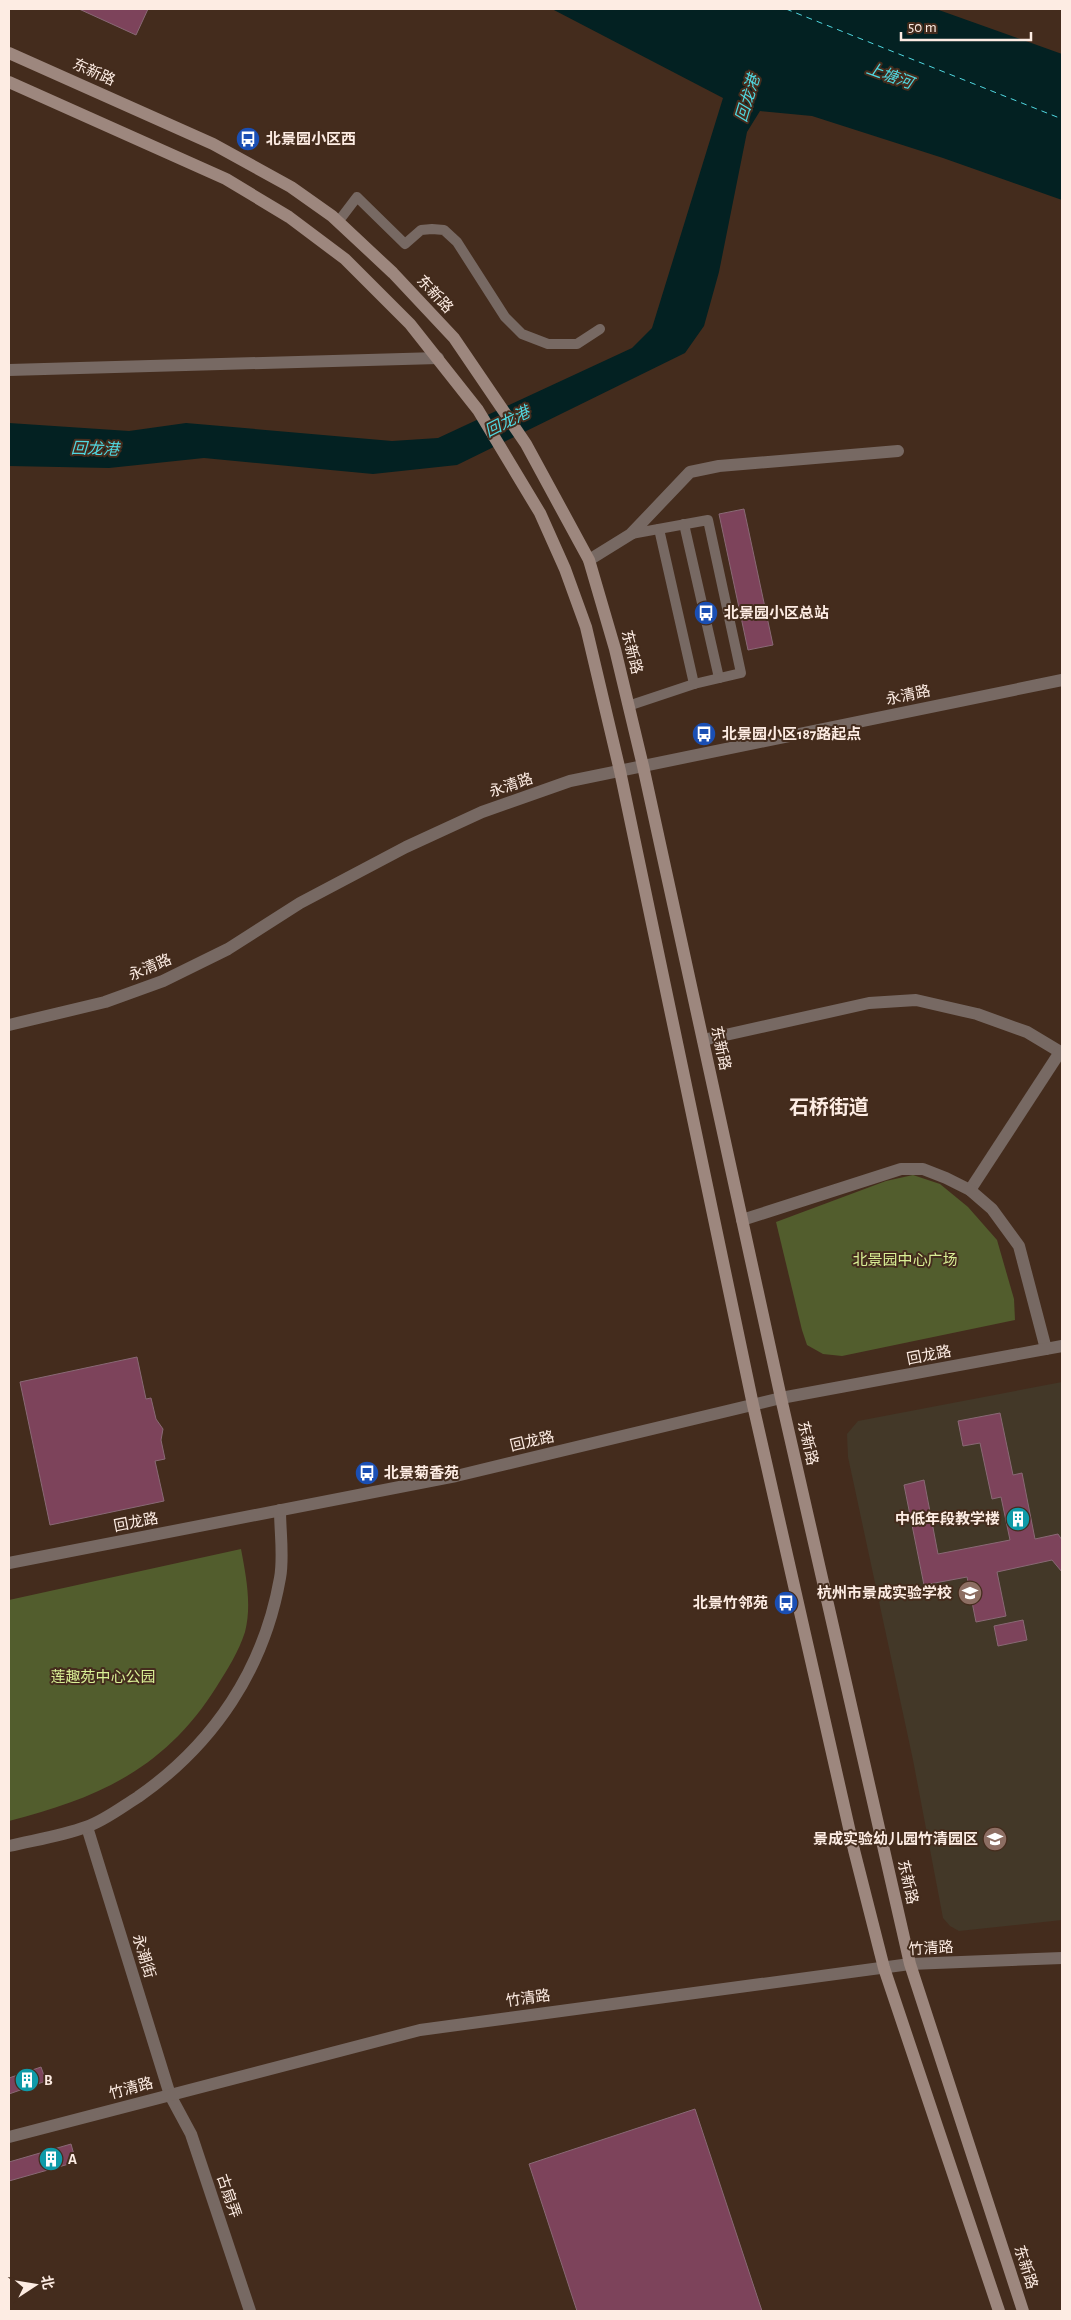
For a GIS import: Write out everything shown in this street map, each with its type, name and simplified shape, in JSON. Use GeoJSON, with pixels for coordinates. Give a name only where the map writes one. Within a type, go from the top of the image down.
{"type":"FeatureCollection","features":[{"type":"Feature","properties":{"kind":"main road","name":"东新路"},"geometry":{"type":"LineString","coordinates":[[9,52],[214,144],[291,187],[338,222],[393,273],[454,338],[496,397],[526,444],[589,560],[615,649],[643,766],[781,1398],[910,1964],[1023,2311]]}},
{"type":"Feature","properties":{"kind":"main road"},"geometry":{"type":"LineString","coordinates":[[9,82],[226,179],[289,218],[345,259],[410,324],[478,410],[540,513],[568,577],[586,627],[620,771],[753,1405],[854,1850],[884,1968],[999,2311]]}},
{"type":"Feature","properties":{"kind":"street"},"geometry":{"type":"LineString","coordinates":[[9,370],[438,358]]}},
{"type":"Feature","properties":{"kind":"street"},"geometry":{"type":"LineString","coordinates":[[589,560],[632,534],[690,472],[719,466],[898,451]]}},
{"type":"Feature","properties":{"kind":"street","name":"永清路"},"geometry":{"type":"LineString","coordinates":[[9,1026],[106,1002],[163,981],[228,949],[300,903],[397,852],[482,812],[570,781],[1062,680]]}},
{"type":"Feature","properties":{"kind":"street"},"geometry":{"type":"LineString","coordinates":[[703,1040],[868,1003],[916,1000],[977,1014],[1027,1032],[1061,1052],[970,1190]]}},
{"type":"Feature","properties":{"kind":"street"},"geometry":{"type":"LineString","coordinates":[[742,1220],[902,1169],[923,1169],[970,1190],[992,1209],[1019,1246],[1046,1349]]}},
{"type":"Feature","properties":{"kind":"street","name":"回龙路"},"geometry":{"type":"LineString","coordinates":[[9,1563],[456,1476],[781,1398],[1062,1346]]}},
{"type":"Feature","properties":{"kind":"street"},"geometry":{"type":"LineString","coordinates":[[9,1846],[87,1827],[122,1808],[166,1777],[209,1734],[243,1683],[267,1635],[281,1576],[280,1510]]}},
{"type":"Feature","properties":{"kind":"street","name":"永潮街"},"geometry":{"type":"LineString","coordinates":[[87,1827],[170,2095]]}},
{"type":"Feature","properties":{"kind":"street","name":"竹清路"},"geometry":{"type":"LineString","coordinates":[[9,2137],[420,2030],[910,1964],[1062,1958]]}},
{"type":"Feature","properties":{"kind":"street","name":"古扇弄"},"geometry":{"type":"LineString","coordinates":[[170,2095],[191,2134],[250,2311]]}},
{"type":"Feature","properties":{"kind":"lane"},"geometry":{"type":"LineString","coordinates":[[338,222],[357,197],[405,244],[421,230],[444,230],[457,242],[505,317],[522,334],[548,344],[577,344],[600,329]]}},
{"type":"Feature","properties":{"kind":"lane"},"geometry":{"type":"LineString","coordinates":[[628,706],[694,684],[741,673],[708,520],[632,534]]}},
{"type":"Feature","properties":{"kind":"lane"},"geometry":{"type":"LineString","coordinates":[[684,524],[719,678]]}},
{"type":"Feature","properties":{"kind":"lane"},"geometry":{"type":"LineString","coordinates":[[659,529],[694,684]]}},
{"type":"Feature","properties":{"kind":"shaded area","name":"杭州市景成实验学校"},"geometry":{"type":"Polygon","coordinates":[[[1062,1382],[1062,1920],[959,1931],[950,1926],[943,1918],[913,1760],[848,1457],[847,1434],[858,1421],[1062,1382]]]}},
{"type":"Feature","properties":{"kind":"green space","name":"北景园中心广场"},"geometry":{"type":"Polygon","coordinates":[[[913,1175],[940,1184],[968,1207],[997,1240],[1014,1299],[1015,1320],[842,1356],[823,1354],[807,1345],[776,1222],[886,1181],[913,1175]]]}},
{"type":"Feature","properties":{"kind":"green space","name":"莲趣苑中心公园"},"geometry":{"type":"Polygon","coordinates":[[[241,1549],[248,1601],[245,1632],[229,1667],[197,1714],[176,1738],[153,1759],[128,1776],[72,1802],[9,1821],[9,1600],[241,1549]]]}},
{"type":"Feature","properties":{"kind":"water"},"geometry":{"type":"Polygon","coordinates":[[[552,9],[936,9],[1062,54],[1062,200],[943,158],[812,116],[760,111],[747,132],[719,272],[704,326],[685,353],[457,465],[373,474],[204,458],[109,468],[9,466],[9,423],[129,431],[186,423],[392,441],[438,438],[632,348],[652,328],[723,98],[552,9]]]}},
{"type":"Feature","properties":{"kind":"building"},"geometry":{"type":"Polygon","coordinates":[[[79,9],[148,9],[136,35],[79,9]]]}},
{"type":"Feature","properties":{"kind":"building"},"geometry":{"type":"Polygon","coordinates":[[[744,509],[773,645],[748,650],[719,514],[744,509]]]}},
{"type":"Feature","properties":{"kind":"building"},"geometry":{"type":"Polygon","coordinates":[[[137,1357],[146,1399],[151,1398],[156,1419],[163,1429],[161,1440],[165,1459],[155,1461],[164,1501],[50,1525],[20,1382],[137,1357]]]}},
{"type":"Feature","properties":{"kind":"building","name":"中低年段教学楼"},"geometry":{"type":"Polygon","coordinates":[[[1000,1413],[1013,1475],[1022,1473],[1035,1539],[1058,1534],[1062,1540],[1062,1572],[1052,1560],[997,1572],[1006,1616],[976,1622],[967,1577],[924,1585],[904,1485],[924,1480],[938,1554],[1010,1540],[1001,1497],[992,1499],[980,1443],[963,1446],[958,1421],[1000,1413]]]}},
{"type":"Feature","properties":{"kind":"building"},"geometry":{"type":"Polygon","coordinates":[[[1023,1620],[1027,1640],[998,1646],[994,1626],[1023,1620]]]}},
{"type":"Feature","properties":{"kind":"building","name":"B"},"geometry":{"type":"Polygon","coordinates":[[[41,2067],[46,2081],[9,2094],[9,2078],[41,2067]]]}},
{"type":"Feature","properties":{"kind":"building"},"geometry":{"type":"Polygon","coordinates":[[[695,2109],[762,2311],[577,2311],[529,2164],[695,2109]]]}},
{"type":"Feature","properties":{"kind":"building","name":"A"},"geometry":{"type":"Polygon","coordinates":[[[71,2144],[76,2162],[9,2181],[9,2162],[71,2144]]]}},
{"type":"Feature","properties":{"kind":"ferry route"},"geometry":{"type":"LineString","coordinates":[[786,9],[1062,119]]}},
{"type":"Feature","properties":{"kind":"place","name":"北景园小区西"},"geometry":{"type":"Point","coordinates":[248,139]}},
{"type":"Feature","properties":{"kind":"place","name":"北景园小区总站"},"geometry":{"type":"Point","coordinates":[706,613]}},
{"type":"Feature","properties":{"kind":"place","name":"北景园小区187路起点"},"geometry":{"type":"Point","coordinates":[704,734]}},
{"type":"Feature","properties":{"kind":"place","name":"北景菊香苑"},"geometry":{"type":"Point","coordinates":[367,1473]}},
{"type":"Feature","properties":{"kind":"place","name":"中低年段教学楼"},"geometry":{"type":"Point","coordinates":[1018,1519]}},
{"type":"Feature","properties":{"kind":"place","name":"杭州市景成实验学校"},"geometry":{"type":"Point","coordinates":[970,1593]}},
{"type":"Feature","properties":{"kind":"place","name":"北景竹邻苑"},"geometry":{"type":"Point","coordinates":[786,1603]}},
{"type":"Feature","properties":{"kind":"place","name":"景成实验幼儿园竹清园区"},"geometry":{"type":"Point","coordinates":[995,1839]}},
{"type":"Feature","properties":{"kind":"place","name":"B"},"geometry":{"type":"Point","coordinates":[27,2080]}},
{"type":"Feature","properties":{"kind":"place","name":"A"},"geometry":{"type":"Point","coordinates":[51,2159]}},
{"type":"Feature","properties":{"kind":"district","name":"石桥街道"},"geometry":{"type":"Point","coordinates":[829,1107]}},
{"type":"Feature","properties":{"kind":"water label","name":"上塘河"},"geometry":{"type":"Point","coordinates":[890,75]}},
{"type":"Feature","properties":{"kind":"water label","name":"回龙港"},"geometry":{"type":"Point","coordinates":[747,98]}},
{"type":"Feature","properties":{"kind":"water label","name":"回龙港"},"geometry":{"type":"Point","coordinates":[507,421]}},
{"type":"Feature","properties":{"kind":"water label","name":"回龙港"},"geometry":{"type":"Point","coordinates":[95,448]}}]}
